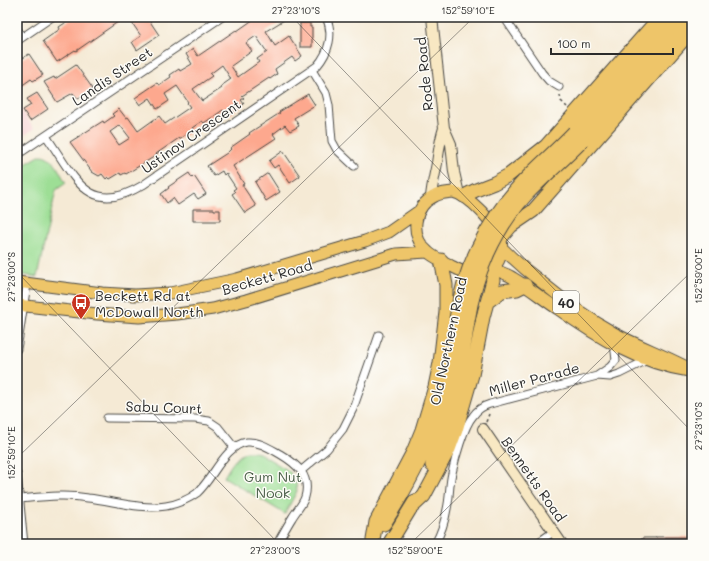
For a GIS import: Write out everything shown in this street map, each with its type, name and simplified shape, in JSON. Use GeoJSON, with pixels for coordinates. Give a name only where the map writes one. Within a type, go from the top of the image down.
{"type":"FeatureCollection","features":[{"type":"Feature","properties":{"kind":"highway"},"geometry":{"type":"LineString","coordinates":[[462,195],[494,183],[509,175],[546,146],[660,17]]}},
{"type":"Feature","properties":{"kind":"highway","name":"Old Northern Road"},"geometry":{"type":"LineString","coordinates":[[578,136],[673,17]]}},
{"type":"Feature","properties":{"kind":"highway","name":"Old Northern Road"},"geometry":{"type":"LineString","coordinates":[[372,542],[413,475],[432,432],[446,387],[462,320],[470,303],[480,272],[495,239],[506,221],[526,195],[578,136],[690,17]]}},
{"type":"Feature","properties":{"kind":"highway"},"geometry":{"type":"LineString","coordinates":[[501,244],[512,226],[533,210],[692,30]]}},
{"type":"Feature","properties":{"kind":"highway"},"geometry":{"type":"LineString","coordinates":[[372,542],[376,522],[413,452],[422,430],[435,387],[440,363],[446,312],[446,285],[441,260]]}},
{"type":"Feature","properties":{"kind":"highway"},"geometry":{"type":"LineString","coordinates":[[410,509],[424,496],[449,449],[456,430],[470,381],[492,280],[492,270]]}},
{"type":"Feature","properties":{"kind":"highway"},"geometry":{"type":"LineString","coordinates":[[487,302],[502,291],[525,285]]}},
{"type":"Feature","properties":{"kind":"highway","name":"Old Northern Road"},"geometry":{"type":"LineString","coordinates":[[388,544],[421,490],[443,436],[461,372],[462,320]]}},
{"type":"Feature","properties":{"kind":"main road","name":"Rode Road"},"geometry":{"type":"LineString","coordinates":[[432,17],[444,128],[451,144],[454,172],[462,195]]}},
{"type":"Feature","properties":{"kind":"main road","name":"Rode Road"},"geometry":{"type":"LineString","coordinates":[[431,198],[439,144],[444,128]]}},
{"type":"Feature","properties":{"kind":"main road"},"geometry":{"type":"LineString","coordinates":[[462,195],[452,192],[442,193],[431,198],[419,211],[415,224],[416,230],[420,242],[427,252],[469,274],[479,275],[485,274],[492,270],[499,261],[501,244]]}},
{"type":"Feature","properties":{"kind":"main road","name":"40"},"geometry":{"type":"LineString","coordinates":[[462,195],[486,218],[497,232],[501,244],[514,260],[581,314],[616,334],[673,359],[692,371]]}},
{"type":"Feature","properties":{"kind":"main road","name":"Beckett Road"},"geometry":{"type":"LineString","coordinates":[[22,283],[102,293],[135,295],[170,293],[204,287],[237,279],[378,236],[389,232],[419,211]]}},
{"type":"Feature","properties":{"kind":"main road","name":"Beckett Road"},"geometry":{"type":"LineString","coordinates":[[20,305],[96,314],[140,317],[177,314],[212,309],[246,300],[396,254],[427,252]]}},
{"type":"Feature","properties":{"kind":"main road","name":"40"},"geometry":{"type":"LineString","coordinates":[[492,270],[511,276],[576,321],[614,344],[647,360],[671,368],[692,371]]}},
{"type":"Feature","properties":{"kind":"main road","name":"Bennetts Road"},"geometry":{"type":"LineString","coordinates":[[483,429],[562,544]]}},
{"type":"Feature","properties":{"kind":"street"},"geometry":{"type":"LineString","coordinates":[[17,29],[20,39],[52,17]]}},
{"type":"Feature","properties":{"kind":"street","name":"Landis Street"},"geometry":{"type":"LineString","coordinates":[[17,155],[222,17]]}},
{"type":"Feature","properties":{"kind":"street","name":"Ustinov Crescent"},"geometry":{"type":"LineString","coordinates":[[46,136],[84,189],[97,196],[119,197],[125,195],[312,70],[323,59],[328,48],[330,35],[326,17]]}},
{"type":"Feature","properties":{"kind":"street"},"geometry":{"type":"LineString","coordinates":[[504,17],[542,73],[549,81],[559,87]]}},
{"type":"Feature","properties":{"kind":"street"},"geometry":{"type":"LineString","coordinates":[[312,70],[326,94],[329,105],[332,141],[337,150],[354,166]]}},
{"type":"Feature","properties":{"kind":"street"},"geometry":{"type":"LineString","coordinates":[[17,349],[22,283]]}},
{"type":"Feature","properties":{"kind":"street"},"geometry":{"type":"LineString","coordinates":[[302,470],[327,449],[343,429],[353,409],[379,335]]}},
{"type":"Feature","properties":{"kind":"street","name":"Miller Parade"},"geometry":{"type":"LineString","coordinates":[[597,376],[614,363],[616,356],[614,344]]}},
{"type":"Feature","properties":{"kind":"street","name":"Miller Parade"},"geometry":{"type":"LineString","coordinates":[[435,544],[448,509],[454,465],[467,425],[473,415],[480,408],[490,404],[597,376],[610,377],[647,360]]}},
{"type":"Feature","properties":{"kind":"street","name":"Sabu Court"},"geometry":{"type":"LineString","coordinates":[[106,418],[195,419],[209,421],[221,431],[234,447]]}},
{"type":"Feature","properties":{"kind":"street"},"geometry":{"type":"LineString","coordinates":[[19,499],[64,496],[152,507],[167,506],[182,501],[197,493],[234,447],[246,442],[258,443],[293,462],[302,470],[306,478],[307,488],[305,498],[278,544]]}},
{"type":"Feature","properties":{"kind":"street"},"geometry":{"type":"LineString","coordinates":[[17,474],[24,544]]}},
{"type":"Feature","properties":{"kind":"street"},"geometry":{"type":"LineString","coordinates":[[536,544],[553,532]]}},
{"type":"Feature","properties":{"kind":"path"},"geometry":{"type":"LineString","coordinates":[[559,87],[561,101],[569,109]]}},
{"type":"Feature","properties":{"kind":"path"},"geometry":{"type":"LineString","coordinates":[[17,201],[19,207],[17,235]]}},
{"type":"Feature","properties":{"kind":"shaded area"},"geometry":{"type":"Polygon","coordinates":[[[17,104],[34,129],[17,140],[17,104]]]}},
{"type":"Feature","properties":{"kind":"green space"},"geometry":{"type":"Polygon","coordinates":[[[41,155],[50,158],[66,183],[56,190],[37,277],[17,274],[17,169],[41,155]]]}},
{"type":"Feature","properties":{"kind":"green space","name":"Gum Nut Nook"},"geometry":{"type":"Polygon","coordinates":[[[246,452],[259,453],[289,471],[293,477],[296,483],[297,491],[285,514],[224,477],[236,459],[246,452]]]}},
{"type":"Feature","properties":{"kind":"building"},"geometry":{"type":"Polygon","coordinates":[[[74,17],[125,17],[76,51],[75,50],[57,62],[43,41],[60,29],[59,27],[74,17]]]}},
{"type":"Feature","properties":{"kind":"building"},"geometry":{"type":"Polygon","coordinates":[[[128,17],[147,17],[159,35],[137,50],[132,42],[141,36],[128,17]]]}},
{"type":"Feature","properties":{"kind":"building"},"geometry":{"type":"Polygon","coordinates":[[[257,17],[289,17],[266,31],[275,46],[289,36],[302,56],[295,61],[292,57],[275,69],[277,74],[242,96],[244,98],[241,100],[244,104],[238,109],[227,116],[223,110],[204,123],[202,121],[192,128],[193,130],[126,174],[121,175],[120,173],[110,179],[108,177],[106,179],[102,174],[99,176],[92,172],[70,142],[103,121],[104,123],[114,116],[112,114],[119,109],[126,118],[128,117],[138,131],[159,116],[165,124],[190,107],[177,86],[165,94],[169,101],[157,109],[150,98],[140,105],[135,98],[157,83],[159,85],[171,77],[170,75],[179,69],[180,71],[192,64],[186,54],[193,49],[198,56],[236,30],[237,31],[257,17]],[[256,36],[246,43],[252,51],[231,66],[238,77],[259,62],[257,59],[267,52],[256,36]],[[222,65],[210,74],[212,76],[193,89],[202,101],[222,88],[221,86],[231,79],[222,65]],[[120,125],[110,132],[119,145],[130,138],[120,125]]]}},
{"type":"Feature","properties":{"kind":"building"},"geometry":{"type":"Polygon","coordinates":[[[300,23],[310,23],[310,27],[312,27],[312,47],[300,47],[300,23]]]}},
{"type":"Feature","properties":{"kind":"building"},"geometry":{"type":"Polygon","coordinates":[[[29,54],[43,75],[33,81],[31,79],[17,89],[17,62],[29,54]]]}},
{"type":"Feature","properties":{"kind":"building"},"geometry":{"type":"Polygon","coordinates":[[[76,65],[93,89],[78,99],[73,93],[57,102],[44,82],[54,77],[55,79],[76,65]]]}},
{"type":"Feature","properties":{"kind":"building"},"geometry":{"type":"Polygon","coordinates":[[[37,93],[48,109],[30,121],[23,110],[31,105],[27,99],[37,93]]]}},
{"type":"Feature","properties":{"kind":"building"},"geometry":{"type":"Polygon","coordinates":[[[308,94],[315,105],[294,118],[299,126],[290,131],[285,125],[273,134],[276,138],[233,166],[244,184],[242,185],[256,206],[245,213],[232,194],[235,192],[233,190],[236,188],[226,173],[224,175],[222,171],[214,176],[207,166],[227,153],[231,149],[230,148],[250,134],[249,133],[308,94]]]}},
{"type":"Feature","properties":{"kind":"building"},"geometry":{"type":"Polygon","coordinates":[[[283,151],[300,176],[290,183],[278,165],[274,168],[269,161],[283,151]]]}},
{"type":"Feature","properties":{"kind":"building"},"geometry":{"type":"Polygon","coordinates":[[[189,173],[192,178],[194,176],[206,194],[198,199],[194,194],[178,205],[173,198],[167,203],[161,194],[169,188],[168,187],[189,173]]]}},
{"type":"Feature","properties":{"kind":"building"},"geometry":{"type":"Polygon","coordinates":[[[268,173],[280,192],[266,201],[255,182],[268,173]]]}},
{"type":"Feature","properties":{"kind":"building"},"geometry":{"type":"Polygon","coordinates":[[[193,209],[220,210],[220,221],[193,221],[193,209]]]}},
{"type":"Feature","properties":{"kind":"building"},"geometry":{"type":"Polygon","coordinates":[[[689,537],[689,544],[642,544],[642,538],[689,537]]]}},
{"type":"Feature","properties":{"kind":"place","name":"Beckett Rd at McDowall North"},"geometry":{"type":"Point","coordinates":[81,320]}}]}
